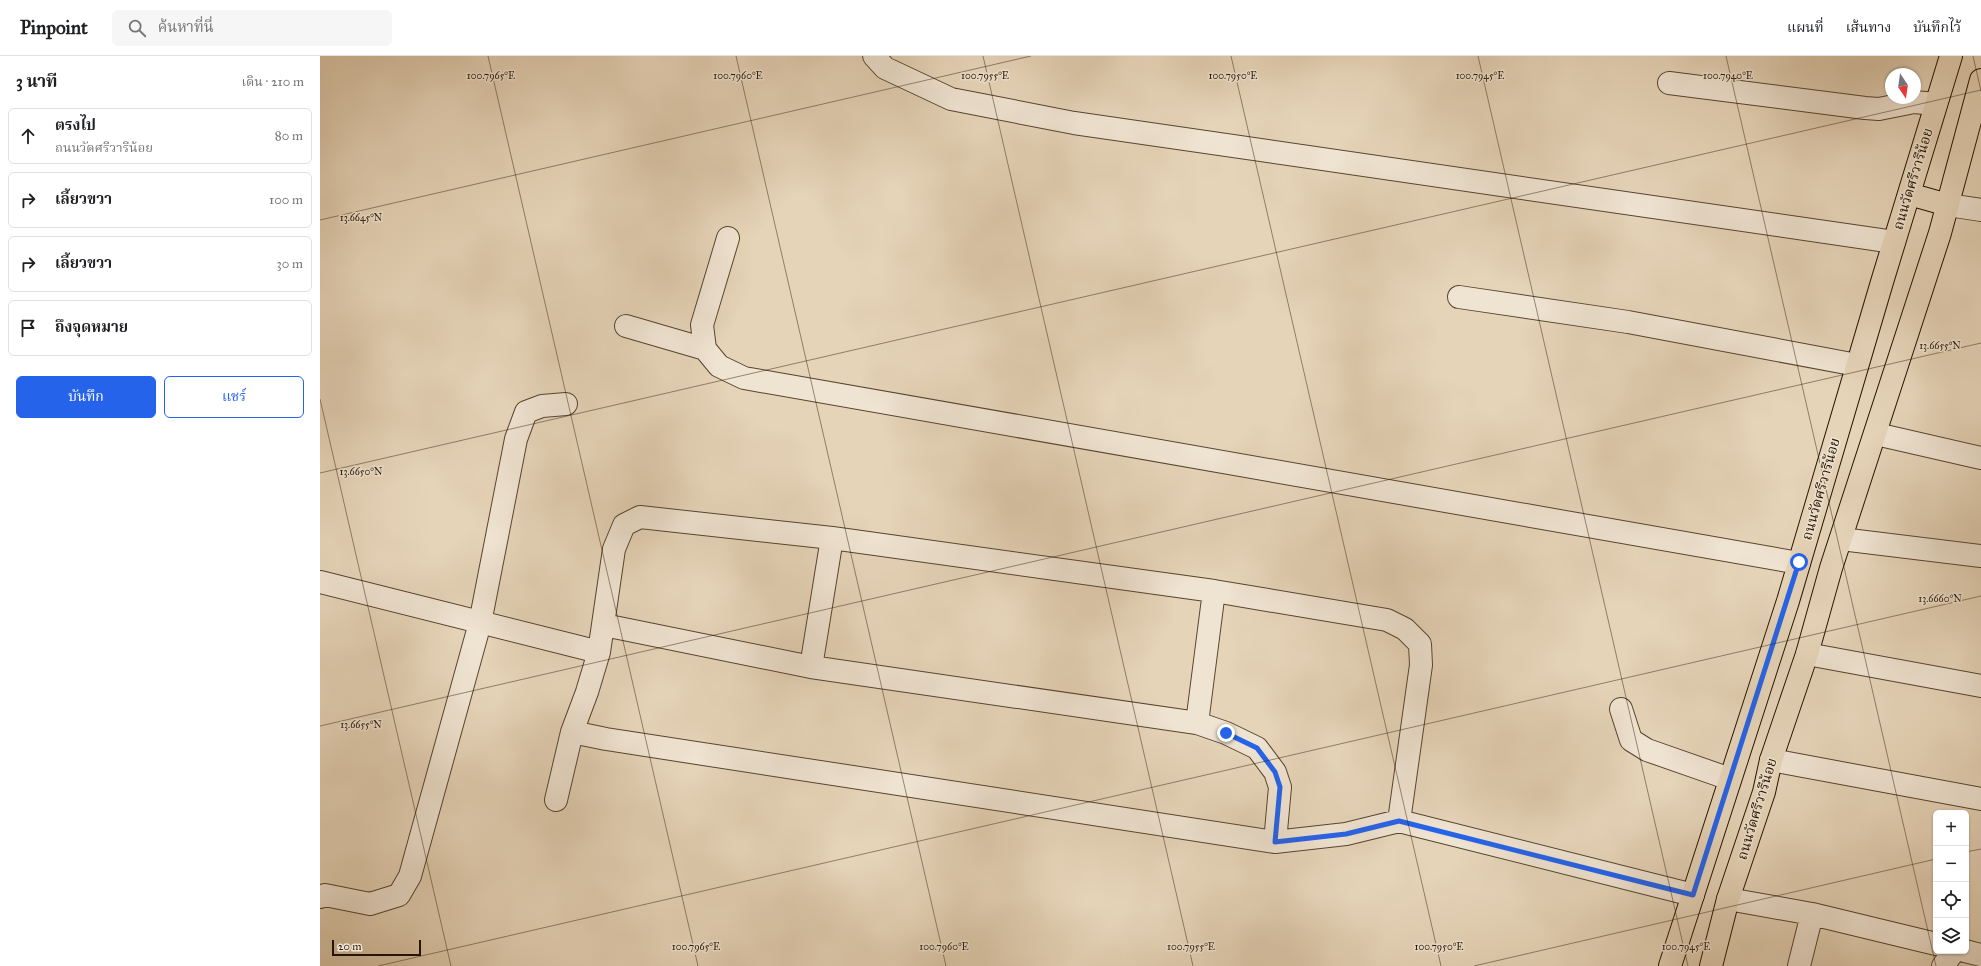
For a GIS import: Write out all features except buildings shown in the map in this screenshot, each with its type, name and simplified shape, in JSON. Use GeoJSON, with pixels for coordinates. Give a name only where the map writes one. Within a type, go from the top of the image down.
{"type":"FeatureCollection","features":[{"type":"Feature","properties":{"kind":"main road","name":"ถนนวัดศรีวารีน้อย"},"geometry":{"type":"LineString","coordinates":[[1670,966],[1799,562],[1951,56]]}},
{"type":"Feature","properties":{"kind":"main road","name":"ถนนวัดศรีวารีน้อย"},"geometry":{"type":"LineString","coordinates":[[1711,966],[1728,899],[1764,792],[1771,760],[1807,654],[1841,539],[1876,434],[1895,369],[1948,205],[1981,80]]}},
{"type":"Feature","properties":{"kind":"main road"},"geometry":{"type":"LineString","coordinates":[[1909,194],[1948,205]]}},
{"type":"Feature","properties":{"kind":"street"},"geometry":{"type":"LineString","coordinates":[[874,56],[885,68],[951,99],[1074,123],[1894,242]]}},
{"type":"Feature","properties":{"kind":"street"},"geometry":{"type":"LineString","coordinates":[[1669,83],[1865,108],[1879,109],[1914,102],[1936,104]]}},
{"type":"Feature","properties":{"kind":"street"},"geometry":{"type":"LineString","coordinates":[[1948,205],[1981,210]]}},
{"type":"Feature","properties":{"kind":"street"},"geometry":{"type":"LineString","coordinates":[[728,238],[702,325],[705,349],[719,366],[744,378],[1799,562]]}},
{"type":"Feature","properties":{"kind":"street"},"geometry":{"type":"LineString","coordinates":[[1458,297],[1628,322],[1857,365]]}},
{"type":"Feature","properties":{"kind":"street"},"geometry":{"type":"LineString","coordinates":[[626,326],[705,349]]}},
{"type":"Feature","properties":{"kind":"street"},"geometry":{"type":"LineString","coordinates":[[320,897],[325,895],[370,904],[399,895],[410,876],[480,623],[516,439],[526,412],[542,406],[566,404]]}},
{"type":"Feature","properties":{"kind":"street"},"geometry":{"type":"LineString","coordinates":[[1876,434],[1981,458]]}},
{"type":"Feature","properties":{"kind":"street"},"geometry":{"type":"LineString","coordinates":[[556,800],[572,732],[587,692],[599,652],[614,549],[624,524],[640,517],[832,538],[1214,591],[1387,620],[1405,629],[1420,644],[1421,665],[1399,821]]}},
{"type":"Feature","properties":{"kind":"street"},"geometry":{"type":"LineString","coordinates":[[811,667],[832,538]]}},
{"type":"Feature","properties":{"kind":"street"},"geometry":{"type":"LineString","coordinates":[[1841,539],[1981,556]]}},
{"type":"Feature","properties":{"kind":"street"},"geometry":{"type":"LineString","coordinates":[[320,582],[599,652]]}},
{"type":"Feature","properties":{"kind":"street"},"geometry":{"type":"LineString","coordinates":[[1197,723],[1214,591]]}},
{"type":"Feature","properties":{"kind":"street"},"geometry":{"type":"LineString","coordinates":[[604,625],[811,667],[1197,723],[1226,733],[1257,748],[1275,772],[1280,787],[1275,842]]}},
{"type":"Feature","properties":{"kind":"street"},"geometry":{"type":"LineString","coordinates":[[1807,654],[1981,686]]}},
{"type":"Feature","properties":{"kind":"street"},"geometry":{"type":"LineString","coordinates":[[1621,709],[1631,740],[1647,750],[1730,779]]}},
{"type":"Feature","properties":{"kind":"street"},"geometry":{"type":"LineString","coordinates":[[572,732],[606,739],[1275,842],[1346,834],[1399,821],[1693,895]]}},
{"type":"Feature","properties":{"kind":"street"},"geometry":{"type":"LineString","coordinates":[[1771,760],[1981,799]]}},
{"type":"Feature","properties":{"kind":"street"},"geometry":{"type":"LineString","coordinates":[[1728,899],[1812,914],[1933,943]]}},
{"type":"Feature","properties":{"kind":"street"},"geometry":{"type":"LineString","coordinates":[[1799,966],[1812,914]]}},
{"type":"Feature","properties":{"kind":"street"},"geometry":{"type":"LineString","coordinates":[[1969,952],[1981,955]]}},
{"type":"Feature","properties":{"kind":"street"},"geometry":{"type":"LineString","coordinates":[[1943,966],[1952,954]]}},
{"type":"Feature","properties":{"kind":"route"},"geometry":{"type":"LineString","coordinates":[[1226,733],[1257,748],[1275,772],[1280,787],[1275,842],[1346,834],[1399,821],[1693,895],[1788,601],[1799,562]]}}]}
